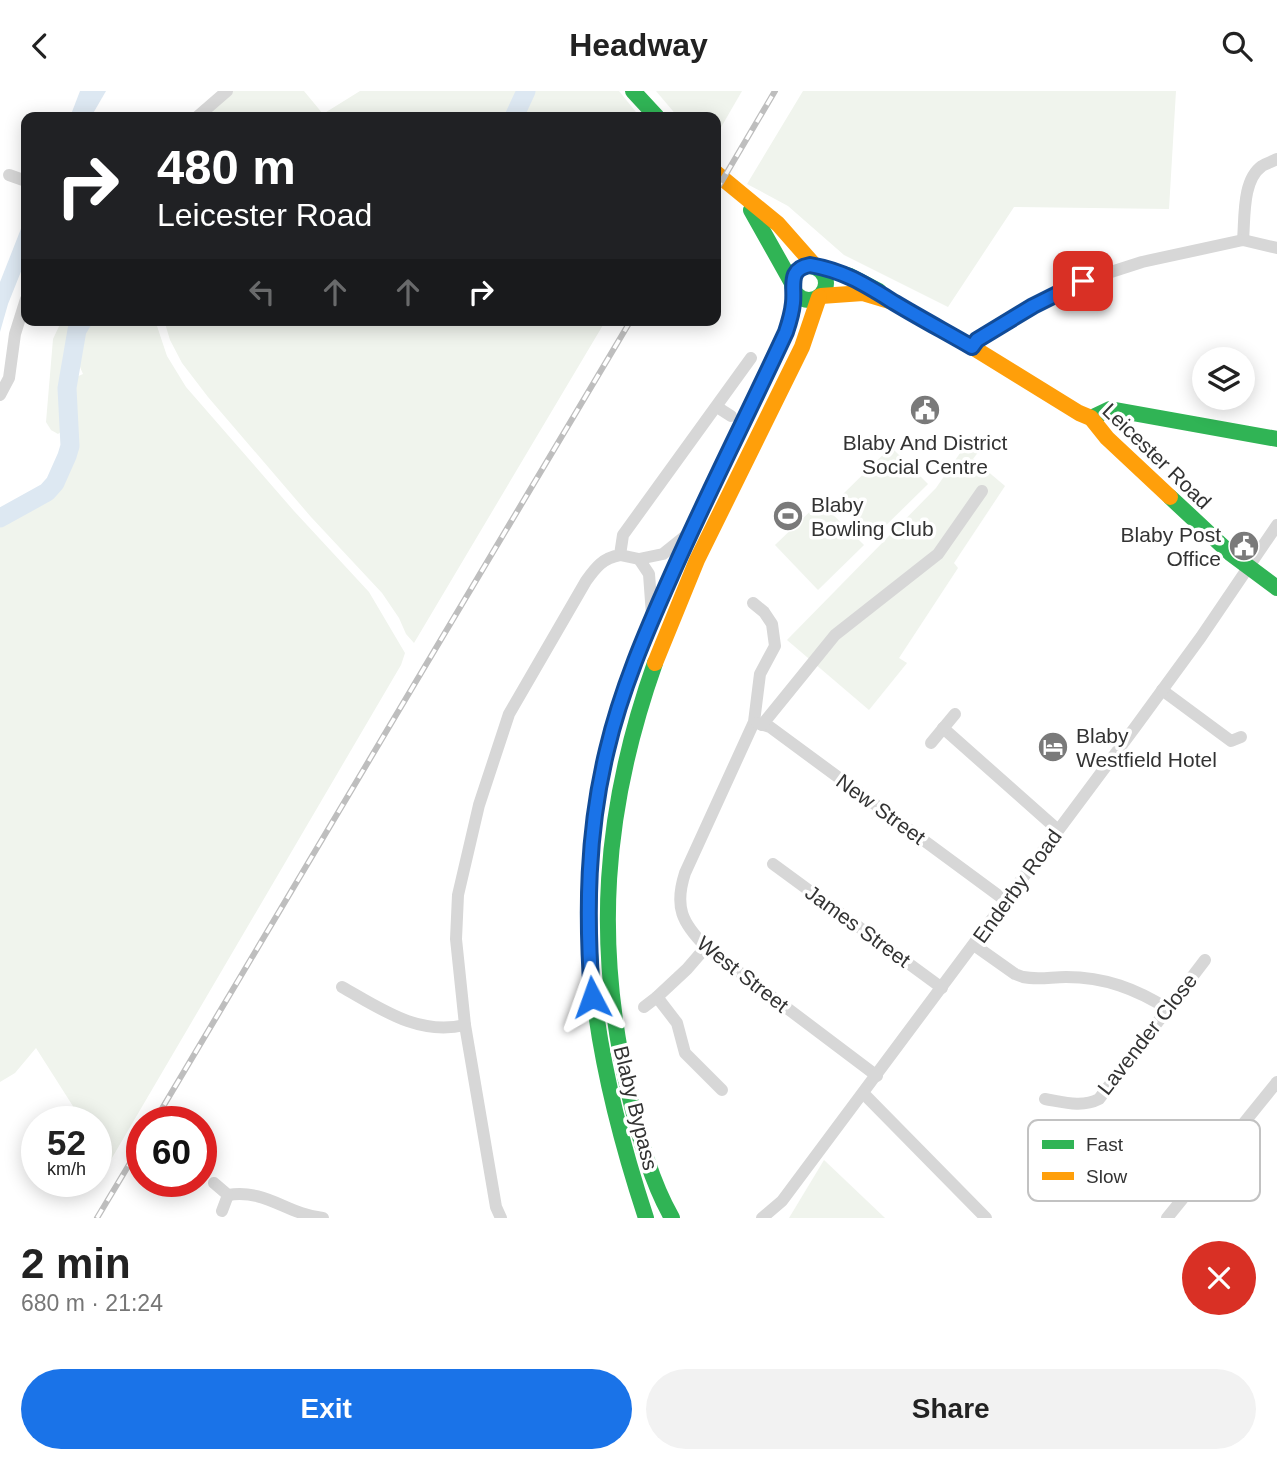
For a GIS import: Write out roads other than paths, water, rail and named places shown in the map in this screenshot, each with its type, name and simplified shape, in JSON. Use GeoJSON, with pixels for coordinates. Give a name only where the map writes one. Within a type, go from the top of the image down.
{"type":"FeatureCollection","features":[{"type":"Feature","properties":{"kind":"main road"},"geometry":{"type":"LineString","coordinates":[[633,91],[652,112]]}},
{"type":"Feature","properties":{"kind":"main road"},"geometry":{"type":"LineString","coordinates":[[721,177],[787,232],[826,276],[824,292],[820,297],[803,299],[793,287],[769,239],[740,194]]}},
{"type":"Feature","properties":{"kind":"main road"},"geometry":{"type":"LineString","coordinates":[[793,287],[793,277],[799,268],[817,267]]}},
{"type":"Feature","properties":{"kind":"main road","name":"Leicester Road"},"geometry":{"type":"LineString","coordinates":[[817,267],[862,282],[1091,418],[1097,428],[1230,554],[1276,587]]}},
{"type":"Feature","properties":{"kind":"main road","name":"Blaby Bypass"},"geometry":{"type":"LineString","coordinates":[[646,1218],[622,1143],[603,1068],[592,997],[587,911],[592,829],[607,750],[617,714],[652,619],[786,332],[792,313],[793,287]]}},
{"type":"Feature","properties":{"kind":"main road","name":"Leicester Road"},"geometry":{"type":"LineString","coordinates":[[820,297],[863,293],[893,302]]}},
{"type":"Feature","properties":{"kind":"main road","name":"Blaby Bypass"},"geometry":{"type":"LineString","coordinates":[[672,1218],[651,1174],[627,1092],[608,977],[607,915],[617,799],[636,713],[653,662],[696,562],[790,373],[820,297]]}},
{"type":"Feature","properties":{"kind":"main road"},"geometry":{"type":"LineString","coordinates":[[1091,418],[1110,409],[1277,438]]}},
{"type":"Feature","properties":{"kind":"street"},"geometry":{"type":"LineString","coordinates":[[203,112],[227,91]]}},
{"type":"Feature","properties":{"kind":"street"},"geometry":{"type":"LineString","coordinates":[[1243,240],[1249,184],[1262,167],[1277,159]]}},
{"type":"Feature","properties":{"kind":"street"},"geometry":{"type":"LineString","coordinates":[[9,175],[21,179]]}},
{"type":"Feature","properties":{"kind":"street"},"geometry":{"type":"LineString","coordinates":[[972,347],[977,340],[1033,306],[1083,281],[1142,262],[1243,240],[1277,248]]}},
{"type":"Feature","properties":{"kind":"street"},"geometry":{"type":"LineString","coordinates":[[2,390],[9,378],[15,334],[21,315]]}},
{"type":"Feature","properties":{"kind":"street"},"geometry":{"type":"LineString","coordinates":[[620,555],[623,535],[751,358]]}},
{"type":"Feature","properties":{"kind":"street"},"geometry":{"type":"LineString","coordinates":[[717,407],[731,417]]}},
{"type":"Feature","properties":{"kind":"street"},"geometry":{"type":"LineString","coordinates":[[758,724],[835,635],[938,554],[982,491]]}},
{"type":"Feature","properties":{"kind":"street","name":"Enderby Road"},"geometry":{"type":"LineString","coordinates":[[762,1218],[782,1201],[864,1094],[1162,690],[1277,525]]}},
{"type":"Feature","properties":{"kind":"street"},"geometry":{"type":"LineString","coordinates":[[500,1218],[465,1025],[456,939],[458,895],[479,805],[505,726],[521,691],[586,581],[600,563],[611,557],[620,555],[639,559],[663,554],[691,531]]}},
{"type":"Feature","properties":{"kind":"street"},"geometry":{"type":"LineString","coordinates":[[639,559],[649,575],[652,619]]}},
{"type":"Feature","properties":{"kind":"street"},"geometry":{"type":"LineString","coordinates":[[753,603],[764,612],[772,624],[775,646],[760,674],[758,724]]}},
{"type":"Feature","properties":{"kind":"street"},"geometry":{"type":"LineString","coordinates":[[1162,690],[1231,741],[1241,737]]}},
{"type":"Feature","properties":{"kind":"street"},"geometry":{"type":"LineString","coordinates":[[931,743],[955,713]]}},
{"type":"Feature","properties":{"kind":"street","name":"New Street"},"geometry":{"type":"LineString","coordinates":[[758,724],[770,727],[1006,901]]}},
{"type":"Feature","properties":{"kind":"street","name":"West Street"},"geometry":{"type":"LineString","coordinates":[[758,724],[682,883],[681,913],[688,930],[706,947],[877,1076]]}},
{"type":"Feature","properties":{"kind":"street"},"geometry":{"type":"LineString","coordinates":[[943,728],[1058,830]]}},
{"type":"Feature","properties":{"kind":"street","name":"James Street"},"geometry":{"type":"LineString","coordinates":[[773,864],[942,989]]}},
{"type":"Feature","properties":{"kind":"street"},"geometry":{"type":"LineString","coordinates":[[974,945],[1023,977],[1083,977],[1105,981],[1140,992],[1168,1009]]}},
{"type":"Feature","properties":{"kind":"street"},"geometry":{"type":"LineString","coordinates":[[644,1007],[687,969],[706,947]]}},
{"type":"Feature","properties":{"kind":"street","name":"Lavender Close"},"geometry":{"type":"LineString","coordinates":[[1045,1099],[1090,1104],[1099,1099],[1205,960]]}},
{"type":"Feature","properties":{"kind":"street"},"geometry":{"type":"LineString","coordinates":[[342,987],[394,1017],[412,1024],[436,1028],[465,1025]]}},
{"type":"Feature","properties":{"kind":"street"},"geometry":{"type":"LineString","coordinates":[[657,997],[677,1023],[685,1053],[718,1085],[723,1071]]}},
{"type":"Feature","properties":{"kind":"street"},"geometry":{"type":"LineString","coordinates":[[1246,1120],[1277,1082]]}},
{"type":"Feature","properties":{"kind":"street"},"geometry":{"type":"LineString","coordinates":[[864,1094],[986,1218]]}},
{"type":"Feature","properties":{"kind":"street"},"geometry":{"type":"LineString","coordinates":[[217,1186],[228,1195],[249,1193],[263,1196],[291,1210],[323,1218]]}},
{"type":"Feature","properties":{"kind":"street"},"geometry":{"type":"LineString","coordinates":[[222,1211],[228,1195]]}},
{"type":"Feature","properties":{"kind":"street","name":"Enderby Road"},"geometry":{"type":"LineString","coordinates":[[774,1218],[782,1201]]}},
{"type":"Feature","properties":{"kind":"street"},"geometry":{"type":"LineString","coordinates":[[1167,1218],[1181,1201]]}},
{"type":"Feature","properties":{"kind":"waterway"},"geometry":{"type":"LineString","coordinates":[[516,112],[526,91]]}},
{"type":"Feature","properties":{"kind":"waterway"},"geometry":{"type":"LineString","coordinates":[[0,518],[47,492],[55,483],[67,456],[70,446],[67,388],[79,326]]}},
{"type":"Feature","properties":{"kind":"railway"},"geometry":{"type":"LineString","coordinates":[[721,183],[775,91]]}},
{"type":"Feature","properties":{"kind":"railway"},"geometry":{"type":"LineString","coordinates":[[164,1106],[627,326]]}},
{"type":"Feature","properties":{"kind":"railway"},"geometry":{"type":"LineString","coordinates":[[97,1218],[126,1170]]}},
{"type":"Feature","properties":{"kind":"place","name":"Blaby And District Social Centre"},"geometry":{"type":"Point","coordinates":[925,410]}},
{"type":"Feature","properties":{"kind":"place","name":"Blaby Bowling Club"},"geometry":{"type":"Point","coordinates":[788,516]}},
{"type":"Feature","properties":{"kind":"place","name":"Blaby Post Office"},"geometry":{"type":"Point","coordinates":[1244,546]}},
{"type":"Feature","properties":{"kind":"place","name":"Blaby Westfield Hotel"},"geometry":{"type":"Point","coordinates":[1053,747]}}]}
